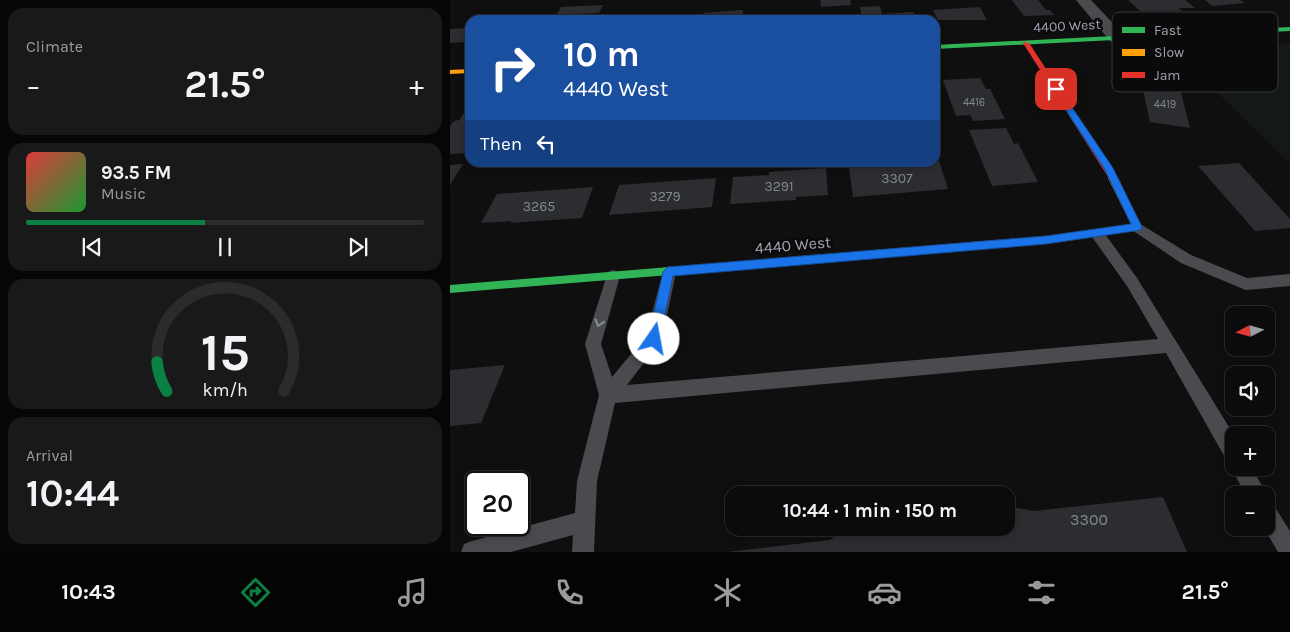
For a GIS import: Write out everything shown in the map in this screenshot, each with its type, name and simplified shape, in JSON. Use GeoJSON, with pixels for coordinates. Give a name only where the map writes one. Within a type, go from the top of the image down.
{"type":"FeatureCollection","features":[{"type":"Feature","properties":{"kind":"street"},"geometry":{"type":"LineString","coordinates":[[1084,0],[1112,32]]}},
{"type":"Feature","properties":{"kind":"street","name":"4400 West"},"geometry":{"type":"LineString","coordinates":[[940,47],[1112,38]]}},
{"type":"Feature","properties":{"kind":"street"},"geometry":{"type":"LineString","coordinates":[[1026,43],[1109,168],[1137,227]]}},
{"type":"Feature","properties":{"kind":"street"},"geometry":{"type":"LineString","coordinates":[[450,72],[465,71]]}},
{"type":"Feature","properties":{"kind":"street","name":"4440 West"},"geometry":{"type":"LineString","coordinates":[[450,289],[1046,240],[1137,227]]}},
{"type":"Feature","properties":{"kind":"lane"},"geometry":{"type":"LineString","coordinates":[[1137,227],[1186,259],[1246,284],[1290,280]]}},
{"type":"Feature","properties":{"kind":"lane"},"geometry":{"type":"LineString","coordinates":[[1096,234],[1132,282],[1225,438]]}},
{"type":"Feature","properties":{"kind":"lane"},"geometry":{"type":"LineString","coordinates":[[583,552],[586,481],[608,395],[654,339],[668,272]]}},
{"type":"Feature","properties":{"kind":"lane"},"geometry":{"type":"LineString","coordinates":[[608,395],[592,344],[613,276]]}},
{"type":"Feature","properties":{"kind":"lane"},"geometry":{"type":"LineString","coordinates":[[608,395],[1171,345]]}},
{"type":"Feature","properties":{"kind":"lane"},"geometry":{"type":"LineString","coordinates":[[472,552],[585,521]]}},
{"type":"Feature","properties":{"kind":"lane"},"geometry":{"type":"LineString","coordinates":[[1275,526],[1290,552]]}},
{"type":"Feature","properties":{"kind":"shaded area"},"geometry":{"type":"Polygon","coordinates":[[[1290,43],[1290,163],[1216,92],[1278,92],[1278,44],[1290,43]]]}},
{"type":"Feature","properties":{"kind":"building"},"geometry":{"type":"Polygon","coordinates":[[[820,0],[850,0],[851,5],[821,7],[820,0]]]}},
{"type":"Feature","properties":{"kind":"building"},"geometry":{"type":"Polygon","coordinates":[[[1012,0],[1038,0],[1046,10],[1050,10],[1054,15],[1024,16],[1012,0]]]}},
{"type":"Feature","properties":{"kind":"building"},"geometry":{"type":"Polygon","coordinates":[[[1128,0],[1185,0],[1195,8],[1179,8],[1182,11],[1140,11],[1128,0]]]}},
{"type":"Feature","properties":{"kind":"building"},"geometry":{"type":"Polygon","coordinates":[[[1205,0],[1240,0],[1245,3],[1212,6],[1205,0]]]}},
{"type":"Feature","properties":{"kind":"building"},"geometry":{"type":"Polygon","coordinates":[[[603,5],[599,13],[556,15],[561,7],[603,5]]]}},
{"type":"Feature","properties":{"kind":"building"},"geometry":{"type":"Polygon","coordinates":[[[880,6],[882,14],[913,12],[914,15],[861,15],[860,7],[880,6]]]}},
{"type":"Feature","properties":{"kind":"building"},"geometry":{"type":"Polygon","coordinates":[[[980,7],[987,20],[940,20],[940,15],[936,15],[933,10],[980,7]]]}},
{"type":"Feature","properties":{"kind":"building"},"geometry":{"type":"Polygon","coordinates":[[[743,10],[742,15],[702,15],[703,13],[743,10]]]}},
{"type":"Feature","properties":{"kind":"building"},"geometry":{"type":"Polygon","coordinates":[[[465,28],[465,42],[450,43],[450,29],[465,28]]]}},
{"type":"Feature","properties":{"kind":"building"},"geometry":{"type":"Polygon","coordinates":[[[980,78],[986,89],[990,89],[1005,119],[973,121],[970,115],[956,116],[943,80],[980,78]]]}},
{"type":"Feature","properties":{"kind":"building"},"geometry":{"type":"Polygon","coordinates":[[[1144,92],[1181,92],[1190,128],[1150,122],[1144,92]]]}},
{"type":"Feature","properties":{"kind":"building"},"geometry":{"type":"Polygon","coordinates":[[[465,112],[465,153],[450,154],[450,126],[454,121],[459,120],[465,112]]]}},
{"type":"Feature","properties":{"kind":"building"},"geometry":{"type":"Polygon","coordinates":[[[1006,128],[1014,144],[1018,143],[1038,182],[992,186],[969,130],[1006,128]]]}},
{"type":"Feature","properties":{"kind":"building"},"geometry":{"type":"Polygon","coordinates":[[[1239,163],[1290,219],[1290,228],[1255,231],[1198,166],[1239,163]]]}},
{"type":"Feature","properties":{"kind":"building"},"geometry":{"type":"Polygon","coordinates":[[[463,164],[450,185],[450,165],[463,164]]]}},
{"type":"Feature","properties":{"kind":"building"},"geometry":{"type":"Polygon","coordinates":[[[940,164],[948,189],[853,197],[849,167],[940,167],[940,164]]]}},
{"type":"Feature","properties":{"kind":"building"},"geometry":{"type":"Polygon","coordinates":[[[826,168],[828,195],[796,197],[796,200],[730,204],[733,177],[769,175],[769,172],[826,168]]]}},
{"type":"Feature","properties":{"kind":"building"},"geometry":{"type":"Polygon","coordinates":[[[716,178],[712,207],[609,215],[619,185],[716,178]]]}},
{"type":"Feature","properties":{"kind":"building"},"geometry":{"type":"Polygon","coordinates":[[[593,187],[582,218],[481,223],[497,194],[593,187]]]}},
{"type":"Feature","properties":{"kind":"building"},"geometry":{"type":"Polygon","coordinates":[[[505,365],[481,423],[450,426],[450,370],[505,365]]]}},
{"type":"Feature","properties":{"kind":"building"},"geometry":{"type":"Polygon","coordinates":[[[1163,497],[1187,552],[727,552],[829,540],[836,536],[1015,536],[1015,508],[1034,511],[1163,497]]]}},
{"type":"Feature","properties":{"kind":"traffic: fast"},"geometry":{"type":"LineString","coordinates":[[1278,30],[1290,29]]}},
{"type":"Feature","properties":{"kind":"traffic: fast"},"geometry":{"type":"LineString","coordinates":[[940,47],[1112,38]]}},
{"type":"Feature","properties":{"kind":"traffic: fast"},"geometry":{"type":"LineString","coordinates":[[450,289],[851,256]]}},
{"type":"Feature","properties":{"kind":"traffic: slow"},"geometry":{"type":"LineString","coordinates":[[450,72],[465,71]]}},
{"type":"Feature","properties":{"kind":"traffic: slow"},"geometry":{"type":"LineString","coordinates":[[851,256],[1046,240],[1137,227],[1113,178]]}},
{"type":"Feature","properties":{"kind":"traffic: jam"},"geometry":{"type":"LineString","coordinates":[[1026,43],[1113,178]]}},
{"type":"Feature","properties":{"kind":"route"},"geometry":{"type":"LineString","coordinates":[[654,339],[668,272],[1046,240],[1137,227],[1109,168],[1056,89]]}}]}
